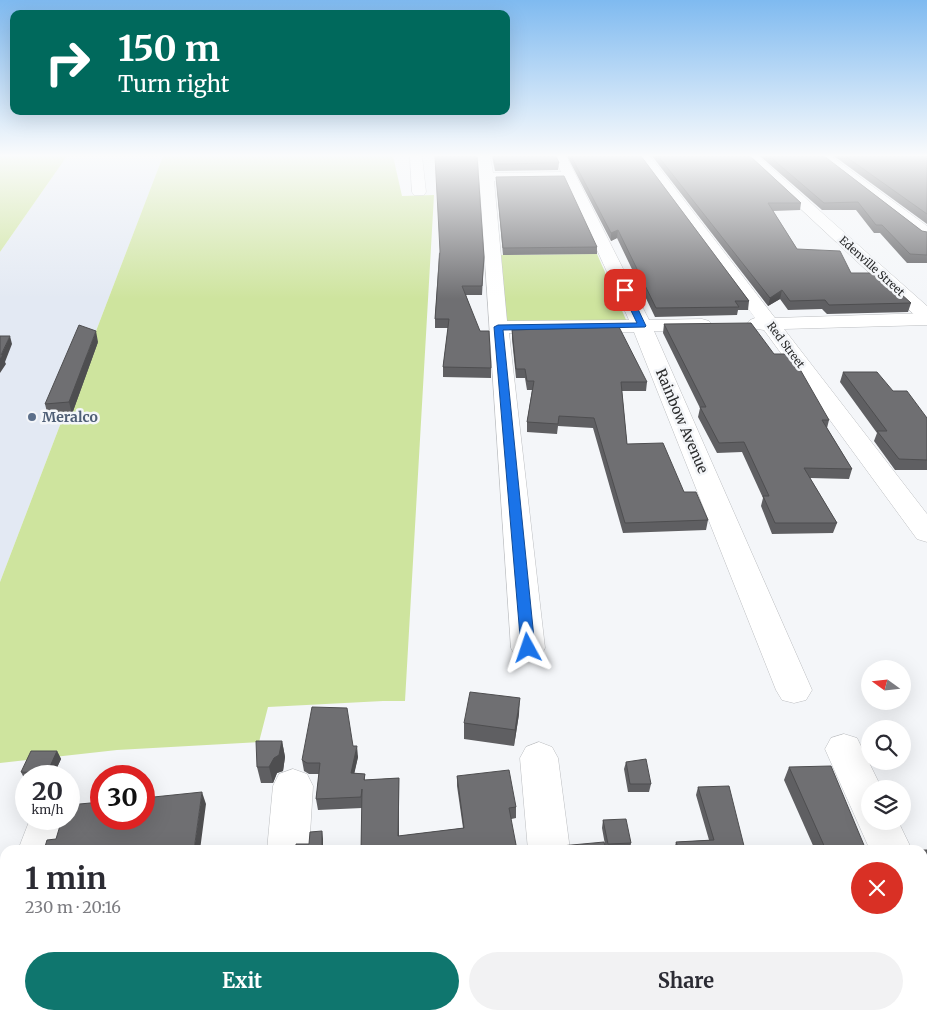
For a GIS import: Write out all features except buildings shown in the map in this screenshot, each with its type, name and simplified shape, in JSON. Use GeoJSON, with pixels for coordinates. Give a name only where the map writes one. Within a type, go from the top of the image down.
{"type":"FeatureCollection","features":[{"type":"Feature","properties":{"kind":"street"},"geometry":{"type":"LineString","coordinates":[[488,204],[528,648]]}},
{"type":"Feature","properties":{"kind":"street","name":"Rainbow Avenue"},"geometry":{"type":"LineString","coordinates":[[583,204],[642,326],[794,690]]}},
{"type":"Feature","properties":{"kind":"street","name":"Red Street"},"geometry":{"type":"LineString","coordinates":[[679,204],[927,534]]}},
{"type":"Feature","properties":{"kind":"street","name":"Edenville Street"},"geometry":{"type":"LineString","coordinates":[[802,204],[927,317]]}},
{"type":"Feature","properties":{"kind":"street"},"geometry":{"type":"LineString","coordinates":[[886,204],[927,234]]}},
{"type":"Feature","properties":{"kind":"street"},"geometry":{"type":"LineString","coordinates":[[740,324],[927,317]]}},
{"type":"Feature","properties":{"kind":"street"},"geometry":{"type":"LineString","coordinates":[[498,327],[720,324]]}},
{"type":"Feature","properties":{"kind":"street"},"geometry":{"type":"LineString","coordinates":[[844,749],[861,786]]}},
{"type":"Feature","properties":{"kind":"street"},"geometry":{"type":"LineString","coordinates":[[539,758],[548,845]]}},
{"type":"Feature","properties":{"kind":"street"},"geometry":{"type":"LineString","coordinates":[[288,845],[293,786]]}},
{"type":"Feature","properties":{"kind":"street"},"geometry":{"type":"LineString","coordinates":[[42,845],[46,830]]}},
{"type":"Feature","properties":{"kind":"street"},"geometry":{"type":"LineString","coordinates":[[881,830],[889,845]]}},
{"type":"Feature","properties":{"kind":"shaded area","name":"Meralco"},"geometry":{"type":"Polygon","coordinates":[[[34,204],[145,204],[0,582],[0,252],[34,204]]]}},
{"type":"Feature","properties":{"kind":"green space"},"geometry":{"type":"Polygon","coordinates":[[[0,204],[34,204],[0,252],[0,204]]]}},
{"type":"Feature","properties":{"kind":"green space"},"geometry":{"type":"Polygon","coordinates":[[[145,204],[434,204],[405,701],[268,707],[259,742],[117,750],[0,763],[0,582],[145,204]]]}},
{"type":"Feature","properties":{"kind":"green space"},"geometry":{"type":"Polygon","coordinates":[[[597,254],[627,322],[507,323],[501,255],[597,254]]]}},
{"type":"Feature","properties":{"kind":"place","name":"Meralco"},"geometry":{"type":"Point","coordinates":[32,417]}},
{"type":"Feature","properties":{"kind":"route"},"geometry":{"type":"LineString","coordinates":[[528,648],[498,327],[642,326],[625,290]]}}]}
